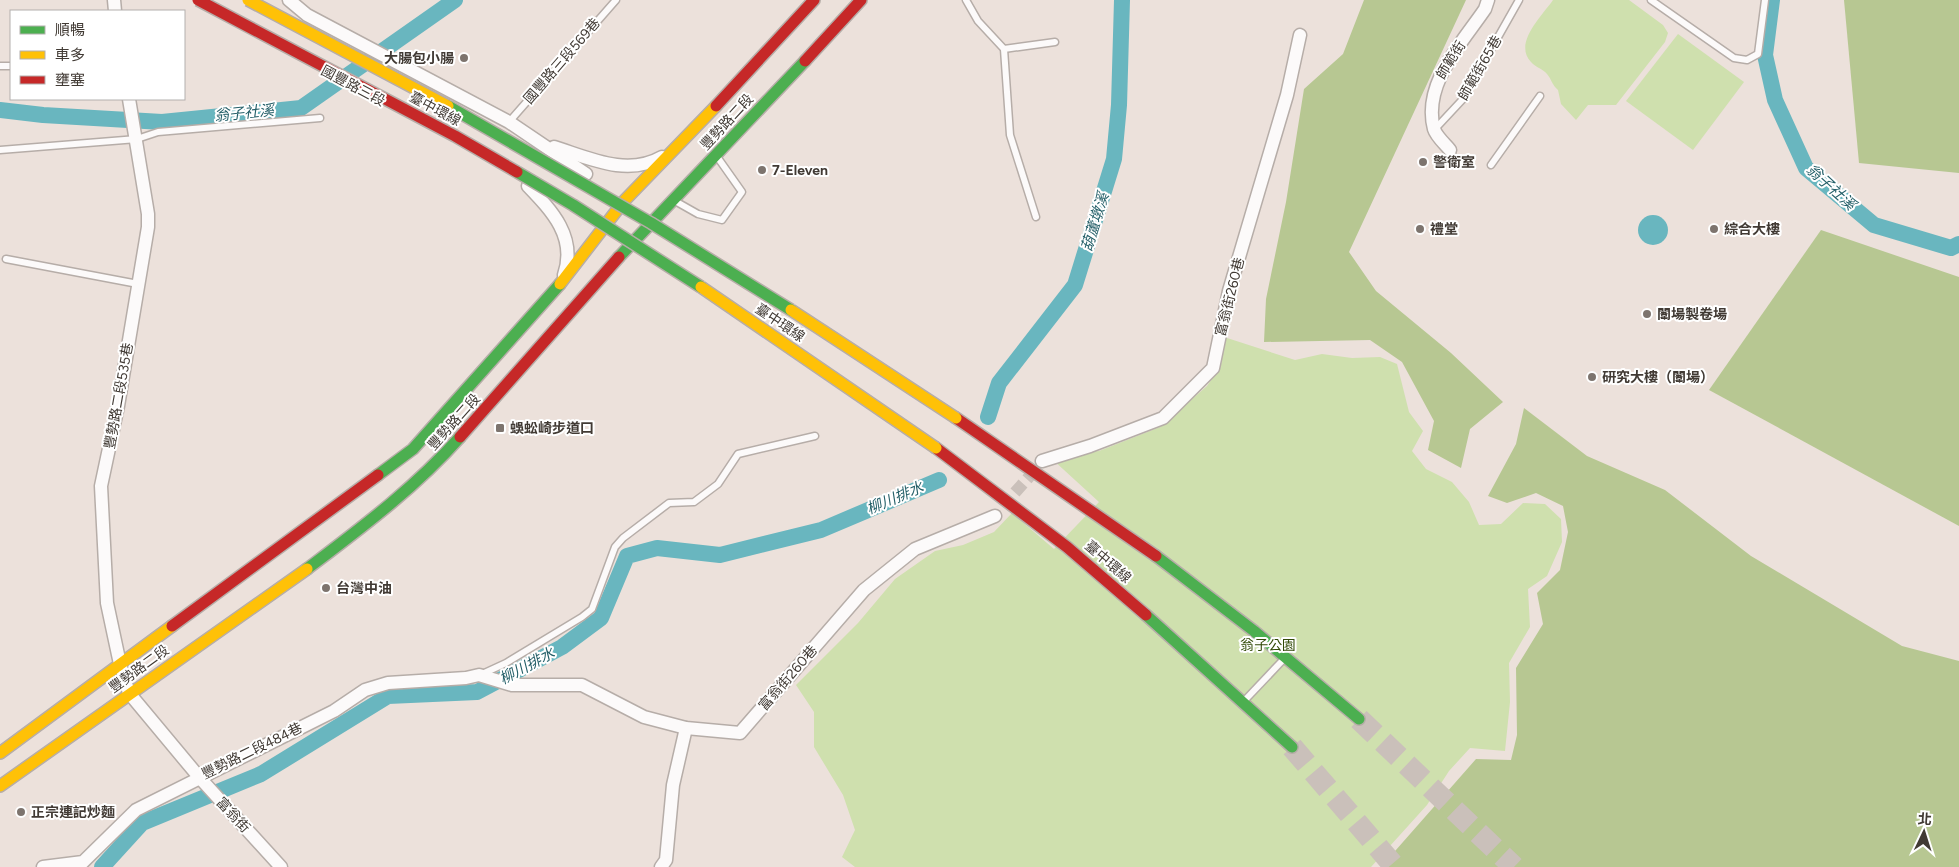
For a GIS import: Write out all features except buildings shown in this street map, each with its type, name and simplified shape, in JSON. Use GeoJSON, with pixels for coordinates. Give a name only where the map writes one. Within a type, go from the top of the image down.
{"type":"FeatureCollection","features":[{"type":"Feature","properties":{"kind":"main road","name":"臺中環線"},"geometry":{"type":"LineString","coordinates":[[198,0],[455,136],[573,205],[678,272],[936,448],[1067,547],[1191,653],[1292,747]]}},
{"type":"Feature","properties":{"kind":"main road","name":"臺中環線"},"geometry":{"type":"LineString","coordinates":[[248,0],[463,114],[688,246],[891,373],[1154,555],[1285,657],[1359,719]]}},
{"type":"Feature","properties":{"kind":"main road","name":"豐勢路二段"},"geometry":{"type":"LineString","coordinates":[[0,753],[412,449],[545,303],[624,201],[814,0]]}},
{"type":"Feature","properties":{"kind":"main road","name":"豐勢路二段"},"geometry":{"type":"LineString","coordinates":[[0,786],[129,693],[283,587],[368,523],[434,467],[628,245],[716,156],[861,0]]}},
{"type":"Feature","properties":{"kind":"street","name":"國豐路三段"},"geometry":{"type":"LineString","coordinates":[[190,0],[515,174],[628,245]]}},
{"type":"Feature","properties":{"kind":"street"},"geometry":{"type":"LineString","coordinates":[[253,0],[260,4],[307,14]]}},
{"type":"Feature","properties":{"kind":"street"},"geometry":{"type":"LineString","coordinates":[[289,0],[307,14],[509,122],[624,201],[656,217]]}},
{"type":"Feature","properties":{"kind":"street","name":"師範街"},"geometry":{"type":"LineString","coordinates":[[1434,130],[1431,102],[1438,78],[1485,9],[1488,0]]}},
{"type":"Feature","properties":{"kind":"street","name":"富翁街260巷"},"geometry":{"type":"LineString","coordinates":[[1042,461],[1090,446],[1163,418],[1213,368],[1229,291],[1287,95],[1300,35]]}},
{"type":"Feature","properties":{"kind":"street","name":"豐勢路二段535巷"},"geometry":{"type":"LineString","coordinates":[[129,693],[120,664],[107,603],[102,486],[118,406],[148,214],[130,103]]}},
{"type":"Feature","properties":{"kind":"street"},"geometry":{"type":"LineString","coordinates":[[1434,130],[1450,150]]}},
{"type":"Feature","properties":{"kind":"street"},"geometry":{"type":"LineString","coordinates":[[542,143],[625,167],[652,162],[676,147]]}},
{"type":"Feature","properties":{"kind":"street","name":"國豐路三段"},"geometry":{"type":"LineString","coordinates":[[515,174],[552,211],[562,229],[566,242],[567,259],[560,284]]}},
{"type":"Feature","properties":{"kind":"street","name":"富翁街260巷"},"geometry":{"type":"LineString","coordinates":[[686,728],[740,733],[864,590],[915,549],[995,516]]}},
{"type":"Feature","properties":{"kind":"street"},"geometry":{"type":"LineString","coordinates":[[480,675],[512,685],[582,685],[644,718],[686,728],[674,785],[666,860],[661,867]]}},
{"type":"Feature","properties":{"kind":"street","name":"豐勢路二段484巷"},"geometry":{"type":"LineString","coordinates":[[43,867],[84,862],[136,810],[334,711],[365,690],[388,683],[466,678],[480,675]]}},
{"type":"Feature","properties":{"kind":"street","name":"富翁街"},"geometry":{"type":"LineString","coordinates":[[129,693],[208,788],[281,867]]}},
{"type":"Feature","properties":{"kind":"lane","name":"國豐路三段569巷"},"geometry":{"type":"LineString","coordinates":[[509,122],[616,0]]}},
{"type":"Feature","properties":{"kind":"lane"},"geometry":{"type":"LineString","coordinates":[[966,0],[978,21],[1004,49],[1010,135],[1036,217]]}},
{"type":"Feature","properties":{"kind":"lane","name":"師範街65巷"},"geometry":{"type":"LineString","coordinates":[[1434,130],[1463,99],[1519,0]]}},
{"type":"Feature","properties":{"kind":"lane"},"geometry":{"type":"LineString","coordinates":[[1651,0],[1734,58],[1746,60],[1758,54],[1765,0]]}},
{"type":"Feature","properties":{"kind":"lane"},"geometry":{"type":"LineString","coordinates":[[1004,49],[1054,42]]}},
{"type":"Feature","properties":{"kind":"lane"},"geometry":{"type":"LineString","coordinates":[[1491,165],[1540,96]]}},
{"type":"Feature","properties":{"kind":"lane"},"geometry":{"type":"LineString","coordinates":[[0,150],[135,134],[320,118]]}},
{"type":"Feature","properties":{"kind":"lane"},"geometry":{"type":"LineString","coordinates":[[674,200],[698,214],[722,220],[742,192],[716,156]]}},
{"type":"Feature","properties":{"kind":"lane"},"geometry":{"type":"LineString","coordinates":[[6,259],[138,284]]}},
{"type":"Feature","properties":{"kind":"lane"},"geometry":{"type":"LineString","coordinates":[[480,675],[506,663],[582,618],[592,608],[616,547],[623,538],[669,502],[694,502],[718,484],[738,454],[815,436]]}},
{"type":"Feature","properties":{"kind":"lane"},"geometry":{"type":"LineString","coordinates":[[1243,702],[1285,657]]}},
{"type":"Feature","properties":{"kind":"green space"},"geometry":{"type":"Polygon","coordinates":[[[1364,0],[1466,0],[1349,252],[1376,291],[1451,353],[1503,402],[1470,429],[1461,468],[1428,450],[1434,421],[1402,362],[1370,340],[1264,342],[1266,299],[1286,202],[1304,89],[1343,54],[1364,0]]]}},
{"type":"Feature","properties":{"kind":"green space"},"geometry":{"type":"Polygon","coordinates":[[[1553,0],[1629,0],[1663,25],[1668,33],[1665,42],[1616,105],[1588,105],[1576,120],[1561,104],[1558,90],[1547,74],[1533,64],[1526,55],[1527,38],[1536,22],[1553,0]]]}},
{"type":"Feature","properties":{"kind":"green space"},"geometry":{"type":"Polygon","coordinates":[[[1844,0],[1959,0],[1959,173],[1859,163],[1844,0]]]}},
{"type":"Feature","properties":{"kind":"green space"},"geometry":{"type":"Polygon","coordinates":[[[1678,34],[1744,82],[1693,150],[1626,101],[1678,34]]]}},
{"type":"Feature","properties":{"kind":"green space"},"geometry":{"type":"Polygon","coordinates":[[[1821,230],[1959,277],[1959,526],[1709,390],[1821,230]]]}},
{"type":"Feature","properties":{"kind":"green space","name":"翁子公園"},"geometry":{"type":"Polygon","coordinates":[[[1224,337],[1295,360],[1322,354],[1352,358],[1380,357],[1397,364],[1409,412],[1423,431],[1412,451],[1426,469],[1452,482],[1469,502],[1479,525],[1501,524],[1523,503],[1545,504],[1561,519],[1562,542],[1547,576],[1528,589],[1530,627],[1509,663],[1510,702],[1505,751],[1470,748],[1449,771],[1427,805],[1371,867],[855,867],[842,857],[855,830],[843,795],[814,747],[814,712],[796,685],[858,623],[895,579],[935,551],[963,545],[994,532],[1012,513],[1054,549],[1099,502],[1052,459],[1068,453],[1099,451],[1160,427],[1207,386],[1221,365],[1224,337]]]}},
{"type":"Feature","properties":{"kind":"green space"},"geometry":{"type":"Polygon","coordinates":[[[1524,408],[1587,456],[1665,490],[1751,556],[1902,646],[1959,661],[1959,867],[1381,867],[1476,759],[1511,760],[1517,735],[1516,668],[1543,624],[1537,593],[1560,570],[1568,532],[1563,506],[1536,493],[1507,503],[1488,496],[1516,444],[1524,408]]]}},
{"type":"Feature","properties":{"kind":"water"},"geometry":{"type":"Polygon","coordinates":[[[1653,215],[1664,219],[1668,230],[1664,241],[1653,245],[1642,241],[1638,230],[1642,219],[1653,215]]]}},
{"type":"Feature","properties":{"kind":"waterway","name":"翁子社溪"},"geometry":{"type":"LineString","coordinates":[[0,110],[43,115],[162,122],[301,108],[455,0]]}},
{"type":"Feature","properties":{"kind":"waterway","name":"葫蘆墩溪"},"geometry":{"type":"LineString","coordinates":[[988,417],[999,383],[1075,285],[1114,159],[1119,105],[1122,0]]}},
{"type":"Feature","properties":{"kind":"waterway","name":"翁子社溪"},"geometry":{"type":"LineString","coordinates":[[1772,0],[1765,55],[1775,100],[1806,168],[1874,225],[1951,248],[1959,244]]}},
{"type":"Feature","properties":{"kind":"waterway","name":"柳川排水"},"geometry":{"type":"LineString","coordinates":[[102,867],[142,823],[261,774],[388,696],[477,692],[562,647],[601,618],[627,556],[657,548],[720,555],[821,530],[939,480]]}},
{"type":"Feature","properties":{"kind":"tunnel"},"geometry":{"type":"LineString","coordinates":[[1003,506],[1036,469]]}},
{"type":"Feature","properties":{"kind":"tunnel"},"geometry":{"type":"LineString","coordinates":[[1359,719],[1514,867]]}},
{"type":"Feature","properties":{"kind":"tunnel"},"geometry":{"type":"LineString","coordinates":[[1292,747],[1395,867]]}},
{"type":"Feature","properties":{"kind":"traffic: fast"},"geometry":{"type":"LineString","coordinates":[[619,257],[805,61]]}},
{"type":"Feature","properties":{"kind":"traffic: fast"},"geometry":{"type":"LineString","coordinates":[[448,106],[651,223],[791,310]]}},
{"type":"Feature","properties":{"kind":"traffic: fast"},"geometry":{"type":"LineString","coordinates":[[517,172],[573,205],[701,287]]}},
{"type":"Feature","properties":{"kind":"traffic: fast"},"geometry":{"type":"LineString","coordinates":[[378,475],[413,449],[560,284]]}},
{"type":"Feature","properties":{"kind":"traffic: fast"},"geometry":{"type":"LineString","coordinates":[[307,569],[406,490],[443,456],[460,437]]}},
{"type":"Feature","properties":{"kind":"traffic: fast"},"geometry":{"type":"LineString","coordinates":[[1156,556],[1254,631],[1359,719]]}},
{"type":"Feature","properties":{"kind":"traffic: fast"},"geometry":{"type":"LineString","coordinates":[[1146,615],[1292,747]]}},
{"type":"Feature","properties":{"kind":"traffic: slow"},"geometry":{"type":"LineString","coordinates":[[248,0],[448,106]]}},
{"type":"Feature","properties":{"kind":"traffic: slow"},"geometry":{"type":"LineString","coordinates":[[560,284],[624,201],[716,106]]}},
{"type":"Feature","properties":{"kind":"traffic: slow"},"geometry":{"type":"LineString","coordinates":[[701,287],[936,448]]}},
{"type":"Feature","properties":{"kind":"traffic: slow"},"geometry":{"type":"LineString","coordinates":[[791,310],[956,418]]}},
{"type":"Feature","properties":{"kind":"traffic: slow"},"geometry":{"type":"LineString","coordinates":[[0,786],[307,569]]}},
{"type":"Feature","properties":{"kind":"traffic: slow"},"geometry":{"type":"LineString","coordinates":[[0,753],[172,626]]}},
{"type":"Feature","properties":{"kind":"traffic: jam"},"geometry":{"type":"LineString","coordinates":[[198,0],[455,136],[517,172]]}},
{"type":"Feature","properties":{"kind":"traffic: jam"},"geometry":{"type":"LineString","coordinates":[[716,106],[814,0]]}},
{"type":"Feature","properties":{"kind":"traffic: jam"},"geometry":{"type":"LineString","coordinates":[[805,61],[861,0]]}},
{"type":"Feature","properties":{"kind":"traffic: jam"},"geometry":{"type":"LineString","coordinates":[[460,437],[619,257]]}},
{"type":"Feature","properties":{"kind":"traffic: jam"},"geometry":{"type":"LineString","coordinates":[[956,418],[1156,556]]}},
{"type":"Feature","properties":{"kind":"traffic: jam"},"geometry":{"type":"LineString","coordinates":[[936,448],[1067,547],[1146,615]]}},
{"type":"Feature","properties":{"kind":"traffic: jam"},"geometry":{"type":"LineString","coordinates":[[172,626],[378,475]]}},
{"type":"Feature","properties":{"kind":"place","name":"大腸包小腸"},"geometry":{"type":"Point","coordinates":[464,58]}},
{"type":"Feature","properties":{"kind":"place","name":"警衛室"},"geometry":{"type":"Point","coordinates":[1423,162]}},
{"type":"Feature","properties":{"kind":"place","name":"7-Eleven"},"geometry":{"type":"Point","coordinates":[762,170]}},
{"type":"Feature","properties":{"kind":"place","name":"禮堂"},"geometry":{"type":"Point","coordinates":[1420,229]}},
{"type":"Feature","properties":{"kind":"place","name":"綜合大樓"},"geometry":{"type":"Point","coordinates":[1714,229]}},
{"type":"Feature","properties":{"kind":"place","name":"闈場製卷場"},"geometry":{"type":"Point","coordinates":[1647,314]}},
{"type":"Feature","properties":{"kind":"place","name":"研究大樓（闈場）"},"geometry":{"type":"Point","coordinates":[1592,377]}},
{"type":"Feature","properties":{"kind":"place","name":"蜈蚣崎步道口"},"geometry":{"type":"Point","coordinates":[500,428]}},
{"type":"Feature","properties":{"kind":"place","name":"台灣中油"},"geometry":{"type":"Point","coordinates":[326,588]}},
{"type":"Feature","properties":{"kind":"place","name":"正宗連記炒麵"},"geometry":{"type":"Point","coordinates":[21,812]}}]}
